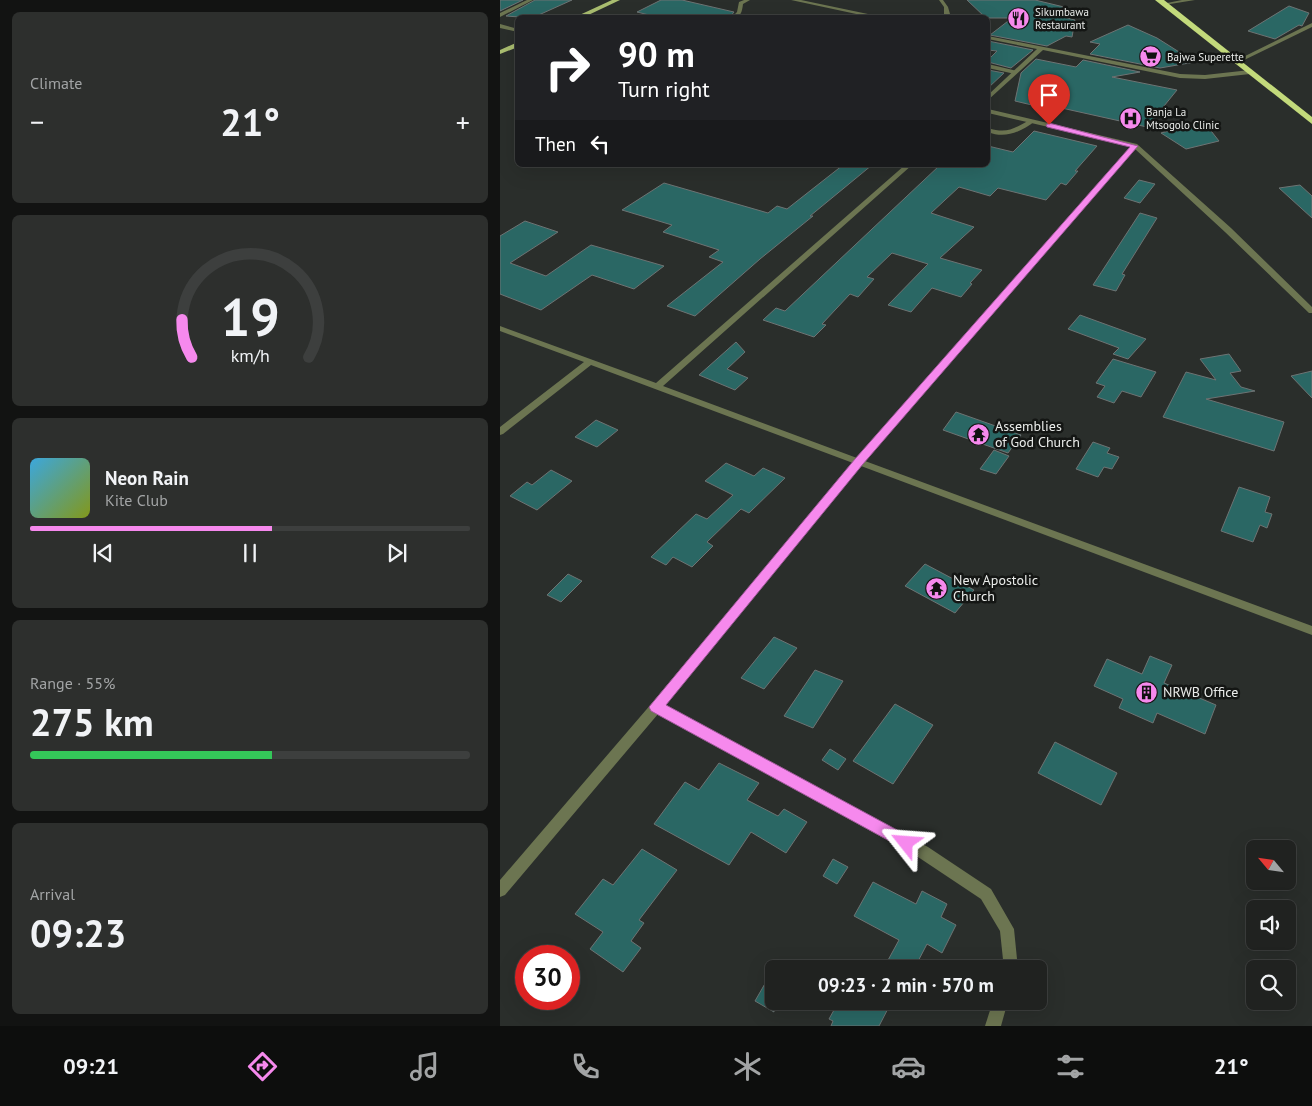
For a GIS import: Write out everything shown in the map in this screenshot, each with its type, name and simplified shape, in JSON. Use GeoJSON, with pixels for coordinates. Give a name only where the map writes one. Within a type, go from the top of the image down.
{"type":"FeatureCollection","features":[{"type":"Feature","properties":{"kind":"highway"},"geometry":{"type":"LineString","coordinates":[[1162,2],[1312,121]]}},
{"type":"Feature","properties":{"kind":"main road"},"geometry":{"type":"LineString","coordinates":[[583,15],[617,0]]}},
{"type":"Feature","properties":{"kind":"main road"},"geometry":{"type":"LineString","coordinates":[[500,52],[515,45]]}},
{"type":"Feature","properties":{"kind":"street"},"geometry":{"type":"LineString","coordinates":[[500,15],[531,0]]}},
{"type":"Feature","properties":{"kind":"street"},"geometry":{"type":"LineString","coordinates":[[737,15],[739,13],[741,3],[748,0]]}},
{"type":"Feature","properties":{"kind":"street"},"geometry":{"type":"LineString","coordinates":[[793,0],[870,15]]}},
{"type":"Feature","properties":{"kind":"street"},"geometry":{"type":"LineString","coordinates":[[941,0],[946,7],[946,15]]}},
{"type":"Feature","properties":{"kind":"street"},"geometry":{"type":"LineString","coordinates":[[1162,2],[1193,0]]}},
{"type":"Feature","properties":{"kind":"street"},"geometry":{"type":"LineString","coordinates":[[1238,61],[1312,25]]}},
{"type":"Feature","properties":{"kind":"street"},"geometry":{"type":"LineString","coordinates":[[500,26],[515,30]]}},
{"type":"Feature","properties":{"kind":"street"},"geometry":{"type":"LineString","coordinates":[[990,39],[1180,76],[1205,77],[1250,72]]}},
{"type":"Feature","properties":{"kind":"street"},"geometry":{"type":"LineString","coordinates":[[990,96],[1042,48]]}},
{"type":"Feature","properties":{"kind":"street"},"geometry":{"type":"LineString","coordinates":[[990,66],[1015,72]]}},
{"type":"Feature","properties":{"kind":"street"},"geometry":{"type":"LineString","coordinates":[[990,110],[1135,146],[1228,230],[1312,311]]}},
{"type":"Feature","properties":{"kind":"street"},"geometry":{"type":"LineString","coordinates":[[990,131],[995,134],[1010,134],[1032,121]]}},
{"type":"Feature","properties":{"kind":"street"},"geometry":{"type":"LineString","coordinates":[[500,890],[656,707],[859,462],[1135,146]]}},
{"type":"Feature","properties":{"kind":"street"},"geometry":{"type":"LineString","coordinates":[[658,386],[907,167]]}},
{"type":"Feature","properties":{"kind":"street"},"geometry":{"type":"LineString","coordinates":[[500,328],[1312,631]]}},
{"type":"Feature","properties":{"kind":"street"},"geometry":{"type":"LineString","coordinates":[[500,432],[590,362]]}},
{"type":"Feature","properties":{"kind":"street"},"geometry":{"type":"LineString","coordinates":[[656,707],[923,852],[986,894],[1007,929],[1010,960]]}},
{"type":"Feature","properties":{"kind":"street"},"geometry":{"type":"LineString","coordinates":[[993,1026],[998,1010]]}},
{"type":"Feature","properties":{"kind":"building"},"geometry":{"type":"Polygon","coordinates":[[[500,0],[523,0],[500,11],[500,0]]]}},
{"type":"Feature","properties":{"kind":"building"},"geometry":{"type":"Polygon","coordinates":[[[535,0],[572,0],[539,15],[506,16],[535,0]]]}},
{"type":"Feature","properties":{"kind":"building"},"geometry":{"type":"Polygon","coordinates":[[[661,0],[682,0],[734,12],[732,15],[649,15],[637,12],[661,0]]]}},
{"type":"Feature","properties":{"kind":"building"},"geometry":{"type":"Polygon","coordinates":[[[967,0],[1035,0],[1064,7],[1051,14],[1075,20],[1072,37],[1066,36],[1047,46],[990,35],[1012,18],[990,18],[990,15],[983,15],[967,0]]]}},
{"type":"Feature","properties":{"kind":"building"},"geometry":{"type":"Polygon","coordinates":[[[1289,6],[1309,13],[1302,26],[1299,25],[1275,39],[1248,31],[1289,6]]]}},
{"type":"Feature","properties":{"kind":"building"},"geometry":{"type":"Polygon","coordinates":[[[1128,25],[1157,38],[1195,62],[1160,68],[1090,54],[1100,44],[1090,42],[1128,25]]]}},
{"type":"Feature","properties":{"kind":"building"},"geometry":{"type":"Polygon","coordinates":[[[990,41],[1033,50],[1011,68],[990,63],[990,58],[997,51],[990,50],[990,41]]]}},
{"type":"Feature","properties":{"kind":"building"},"geometry":{"type":"Polygon","coordinates":[[[1036,59],[1076,67],[1083,60],[1140,72],[1112,77],[1177,90],[1147,127],[1057,107],[1053,110],[1015,101],[1021,73],[1036,59]]]}},
{"type":"Feature","properties":{"kind":"building"},"geometry":{"type":"Polygon","coordinates":[[[990,70],[1004,73],[990,86],[990,70]]]}},
{"type":"Feature","properties":{"kind":"building"},"geometry":{"type":"Polygon","coordinates":[[[1204,122],[1219,141],[1186,149],[1161,133],[1204,122]]]}},
{"type":"Feature","properties":{"kind":"building"},"geometry":{"type":"Polygon","coordinates":[[[1034,131],[1097,146],[1075,171],[1078,171],[1066,185],[1061,183],[1046,200],[998,188],[990,196],[959,187],[931,213],[974,227],[940,258],[982,270],[961,297],[932,288],[911,312],[888,305],[928,264],[892,253],[867,277],[874,279],[858,297],[850,294],[822,324],[826,325],[814,337],[763,320],[776,308],[785,311],[938,167],[990,167],[990,146],[1013,152],[1034,131]]]}},
{"type":"Feature","properties":{"kind":"building"},"geometry":{"type":"Polygon","coordinates":[[[840,167],[870,167],[695,316],[667,306],[723,262],[709,257],[719,250],[663,232],[672,225],[622,210],[664,183],[768,213],[777,206],[787,209],[840,167]]]}},
{"type":"Feature","properties":{"kind":"building"},"geometry":{"type":"Polygon","coordinates":[[[1139,180],[1155,184],[1140,203],[1124,198],[1139,180]]]}},
{"type":"Feature","properties":{"kind":"building"},"geometry":{"type":"Polygon","coordinates":[[[1300,185],[1312,196],[1312,218],[1279,188],[1300,185]]]}},
{"type":"Feature","properties":{"kind":"building"},"geometry":{"type":"Polygon","coordinates":[[[1140,213],[1157,218],[1122,274],[1125,275],[1116,291],[1093,285],[1140,213]]]}},
{"type":"Feature","properties":{"kind":"building"},"geometry":{"type":"Polygon","coordinates":[[[525,221],[558,232],[510,263],[546,276],[591,245],[664,266],[634,289],[592,275],[541,310],[500,294],[500,236],[525,221]]]}},
{"type":"Feature","properties":{"kind":"building"},"geometry":{"type":"Polygon","coordinates":[[[1080,315],[1146,339],[1128,359],[1113,354],[1119,348],[1068,329],[1080,315]]]}},
{"type":"Feature","properties":{"kind":"building"},"geometry":{"type":"Polygon","coordinates":[[[736,342],[745,352],[727,369],[748,378],[735,390],[699,375],[736,342]]]}},
{"type":"Feature","properties":{"kind":"building"},"geometry":{"type":"Polygon","coordinates":[[[1229,354],[1241,371],[1230,373],[1241,387],[1255,391],[1206,399],[1284,422],[1274,451],[1163,417],[1186,372],[1216,380],[1200,359],[1229,354]]]}},
{"type":"Feature","properties":{"kind":"building"},"geometry":{"type":"Polygon","coordinates":[[[1113,359],[1156,372],[1141,397],[1122,391],[1114,403],[1097,397],[1105,386],[1096,383],[1113,359]]]}},
{"type":"Feature","properties":{"kind":"building"},"geometry":{"type":"Polygon","coordinates":[[[1312,371],[1312,398],[1291,376],[1312,371]]]}},
{"type":"Feature","properties":{"kind":"building"},"geometry":{"type":"Polygon","coordinates":[[[956,412],[1021,435],[1008,453],[943,430],[956,412]]]}},
{"type":"Feature","properties":{"kind":"building"},"geometry":{"type":"Polygon","coordinates":[[[596,420],[618,430],[597,447],[575,437],[596,420]]]}},
{"type":"Feature","properties":{"kind":"building"},"geometry":{"type":"Polygon","coordinates":[[[1093,442],[1110,448],[1107,453],[1119,457],[1112,469],[1104,467],[1098,477],[1076,469],[1093,442]]]}},
{"type":"Feature","properties":{"kind":"building"},"geometry":{"type":"Polygon","coordinates":[[[994,450],[1009,456],[996,474],[980,469],[994,450]]]}},
{"type":"Feature","properties":{"kind":"building"},"geometry":{"type":"Polygon","coordinates":[[[726,463],[754,476],[763,468],[785,478],[749,513],[741,509],[707,542],[713,546],[692,567],[673,557],[666,565],[651,557],[696,514],[707,519],[733,495],[705,481],[726,463]]]}},
{"type":"Feature","properties":{"kind":"building"},"geometry":{"type":"Polygon","coordinates":[[[551,470],[572,481],[537,510],[510,496],[527,482],[532,485],[551,470]]]}},
{"type":"Feature","properties":{"kind":"building"},"geometry":{"type":"Polygon","coordinates":[[[1239,487],[1270,497],[1265,512],[1272,514],[1267,528],[1260,525],[1253,542],[1221,531],[1239,487]]]}},
{"type":"Feature","properties":{"kind":"building"},"geometry":{"type":"Polygon","coordinates":[[[925,564],[974,590],[955,613],[905,586],[925,564]]]}},
{"type":"Feature","properties":{"kind":"building"},"geometry":{"type":"Polygon","coordinates":[[[568,574],[582,581],[561,602],[547,595],[568,574]]]}},
{"type":"Feature","properties":{"kind":"building"},"geometry":{"type":"Polygon","coordinates":[[[774,637],[797,648],[764,689],[741,678],[774,637]]]}},
{"type":"Feature","properties":{"kind":"building","name":"NRWB Office"},"geometry":{"type":"Polygon","coordinates":[[[1150,656],[1172,665],[1164,683],[1216,705],[1205,734],[1157,713],[1153,723],[1119,708],[1123,699],[1094,686],[1107,659],[1142,674],[1150,656]]]}},
{"type":"Feature","properties":{"kind":"building"},"geometry":{"type":"Polygon","coordinates":[[[815,670],[843,681],[813,728],[784,716],[815,670]]]}},
{"type":"Feature","properties":{"kind":"building"},"geometry":{"type":"Polygon","coordinates":[[[895,704],[933,725],[893,784],[853,761],[895,704]]]}},
{"type":"Feature","properties":{"kind":"building"},"geometry":{"type":"Polygon","coordinates":[[[1055,742],[1117,773],[1101,805],[1038,773],[1055,742]]]}},
{"type":"Feature","properties":{"kind":"building"},"geometry":{"type":"Polygon","coordinates":[[[830,749],[846,759],[838,770],[822,760],[830,749]]]}},
{"type":"Feature","properties":{"kind":"building"},"geometry":{"type":"Polygon","coordinates":[[[719,763],[759,783],[747,800],[778,816],[784,809],[807,822],[786,853],[751,832],[729,865],[654,824],[685,782],[699,790],[719,763]]]}},
{"type":"Feature","properties":{"kind":"building"},"geometry":{"type":"Polygon","coordinates":[[[642,849],[677,870],[639,920],[644,923],[631,941],[641,948],[623,972],[590,949],[603,932],[575,914],[603,879],[613,885],[642,849]]]}},
{"type":"Feature","properties":{"kind":"building"},"geometry":{"type":"Polygon","coordinates":[[[833,859],[848,867],[837,884],[823,876],[833,859]]]}},
{"type":"Feature","properties":{"kind":"building"},"geometry":{"type":"Polygon","coordinates":[[[873,882],[916,904],[922,891],[947,904],[941,917],[956,925],[942,953],[927,944],[919,960],[888,960],[899,940],[854,916],[873,882]]]}},
{"type":"Feature","properties":{"kind":"building"},"geometry":{"type":"Polygon","coordinates":[[[765,984],[765,1007],[755,1001],[765,984]]]}},
{"type":"Feature","properties":{"kind":"building"},"geometry":{"type":"Polygon","coordinates":[[[834,1010],[887,1010],[879,1026],[831,1026],[833,1021],[829,1019],[834,1010]]]}},
{"type":"Feature","properties":{"kind":"place","name":"Sikumbawa Restaurant"},"geometry":{"type":"Point","coordinates":[1019,18]}},
{"type":"Feature","properties":{"kind":"place","name":"Bajwa Superette"},"geometry":{"type":"Point","coordinates":[1151,57]}},
{"type":"Feature","properties":{"kind":"place","name":"Banja La Mtsogolo Clinic"},"geometry":{"type":"Point","coordinates":[1130,118]}},
{"type":"Feature","properties":{"kind":"place","name":"Assemblies of God Church"},"geometry":{"type":"Point","coordinates":[979,434]}},
{"type":"Feature","properties":{"kind":"place","name":"New Apostolic Church"},"geometry":{"type":"Point","coordinates":[937,588]}},
{"type":"Feature","properties":{"kind":"place","name":"NRWB Office"},"geometry":{"type":"Point","coordinates":[1147,692]}},
{"type":"Feature","properties":{"kind":"route"},"geometry":{"type":"LineString","coordinates":[[906,843],[656,707],[859,462],[1135,146],[1049,125]]}}]}
